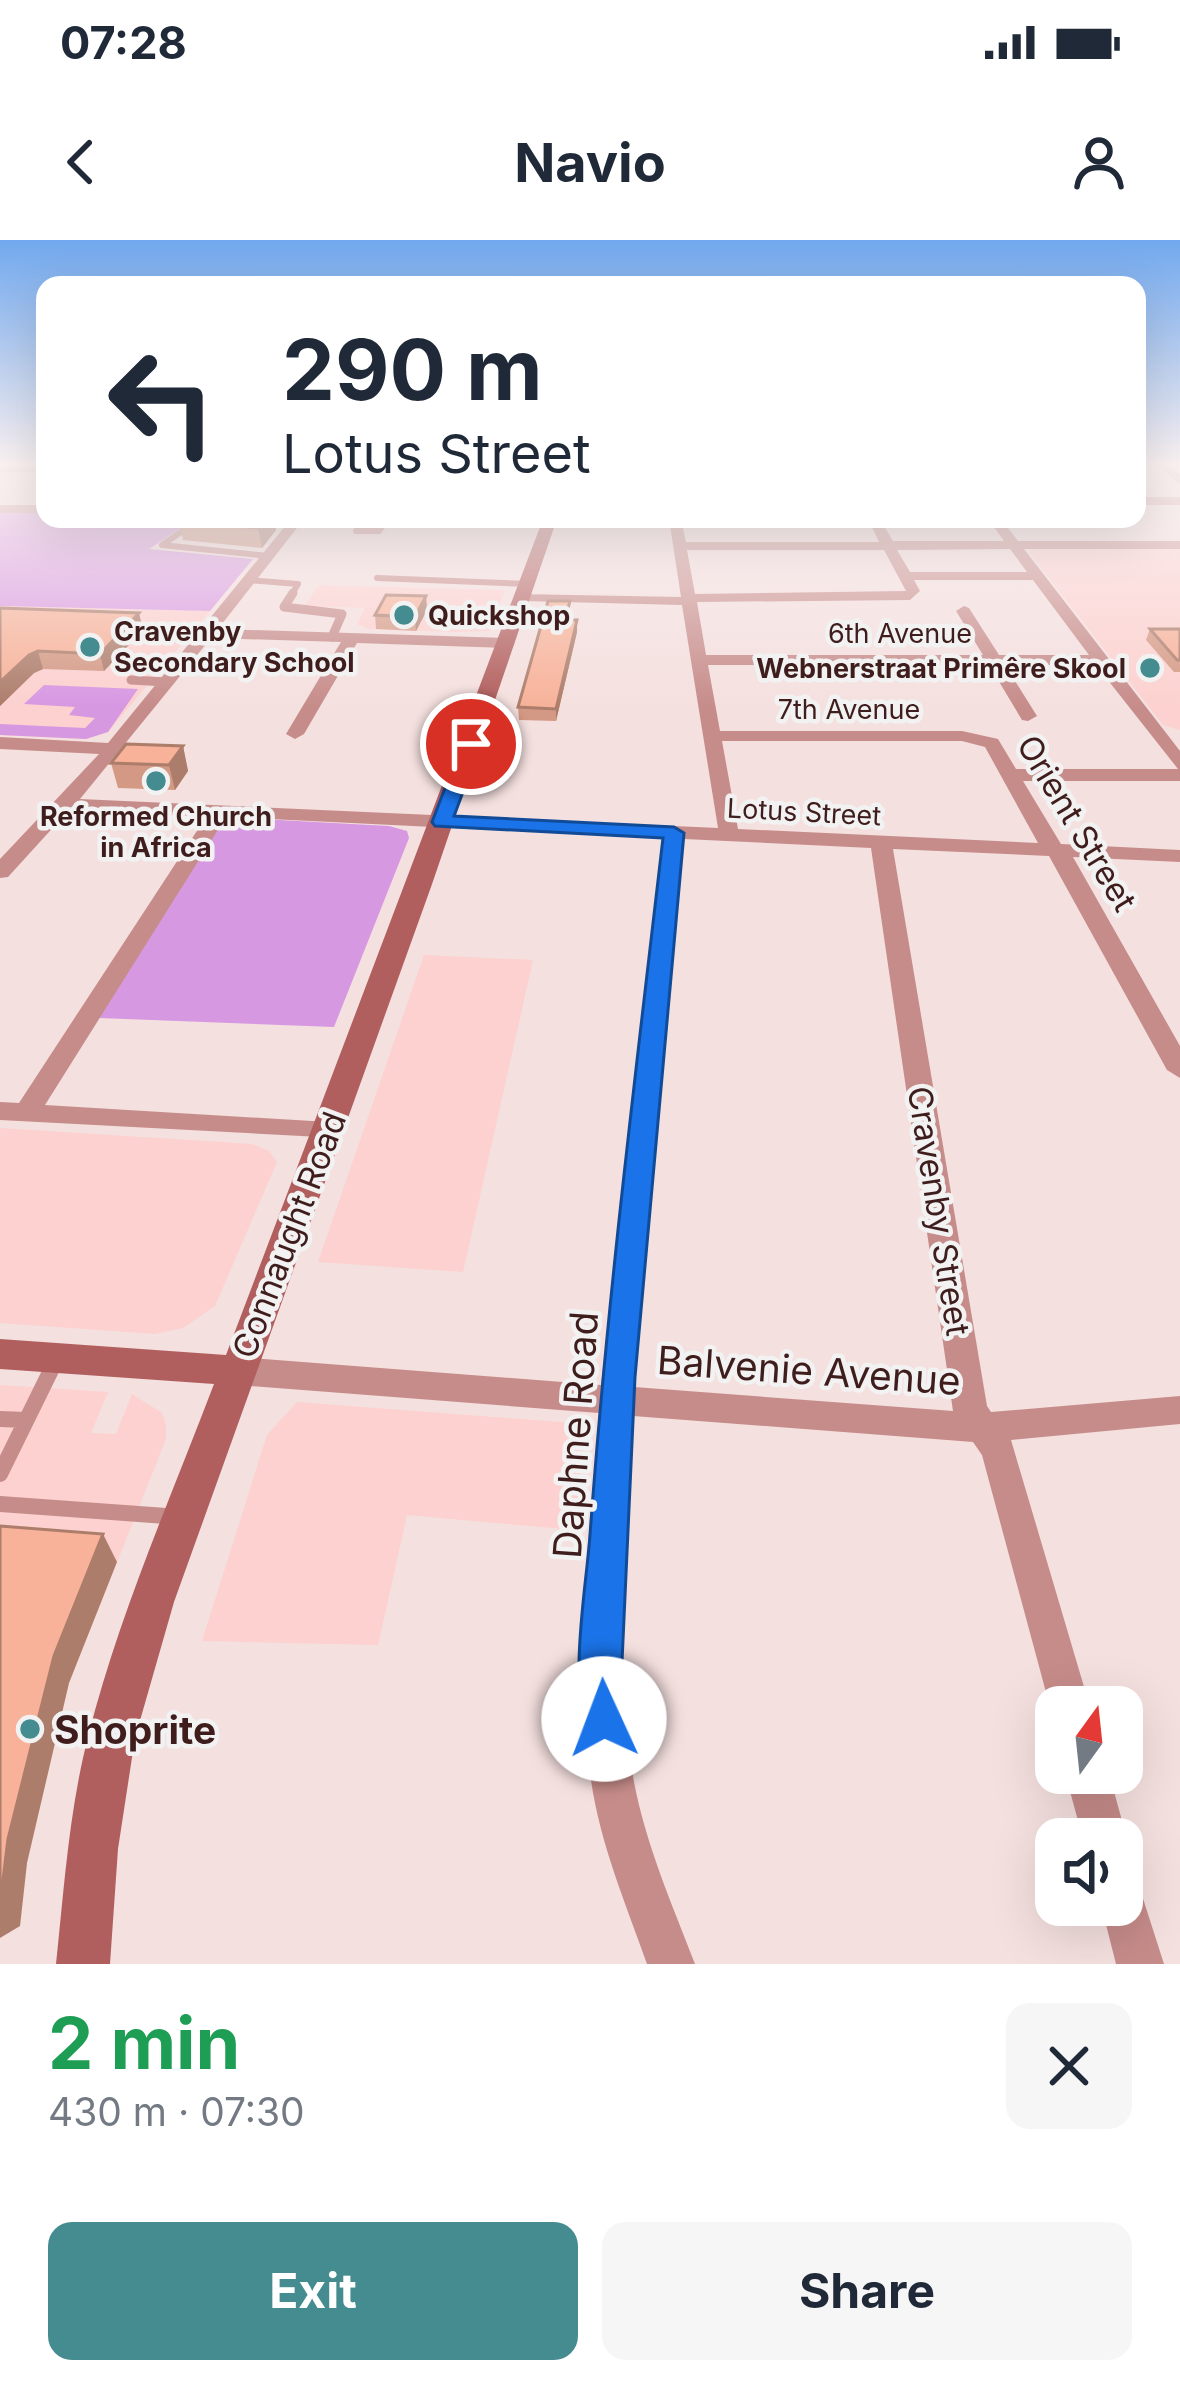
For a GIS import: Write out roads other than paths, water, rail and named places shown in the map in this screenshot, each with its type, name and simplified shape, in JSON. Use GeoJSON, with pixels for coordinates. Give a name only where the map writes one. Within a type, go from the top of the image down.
{"type":"FeatureCollection","features":[{"type":"Feature","properties":{"kind":"street"},"geometry":{"type":"LineString","coordinates":[[0,872],[66,804],[276,546]]}},
{"type":"Feature","properties":{"kind":"street","name":"Connaught Road"},"geometry":{"type":"LineString","coordinates":[[83,1964],[92,1849],[111,1738],[180,1517],[329,1131],[541,546]]}},
{"type":"Feature","properties":{"kind":"street"},"geometry":{"type":"LineString","coordinates":[[680,546],[729,835]]}},
{"type":"Feature","properties":{"kind":"street"},"geometry":{"type":"LineString","coordinates":[[526,590],[689,599],[910,596],[913,591],[890,546]]}},
{"type":"Feature","properties":{"kind":"street"},"geometry":{"type":"LineString","coordinates":[[1015,546],[1180,764]]}},
{"type":"Feature","properties":{"kind":"street"},"geometry":{"type":"LineString","coordinates":[[906,576],[1038,576]]}},
{"type":"Feature","properties":{"kind":"street"},"geometry":{"type":"LineString","coordinates":[[964,610],[1028,716]]}},
{"type":"Feature","properties":{"kind":"street"},"geometry":{"type":"LineString","coordinates":[[206,633],[507,643]]}},
{"type":"Feature","properties":{"kind":"street"},"geometry":{"type":"LineString","coordinates":[[295,734],[352,638]]}},
{"type":"Feature","properties":{"kind":"street","name":"6th Avenue"},"geometry":{"type":"LineString","coordinates":[[699,660],[1101,660]]}},
{"type":"Feature","properties":{"kind":"street"},"geometry":{"type":"LineString","coordinates":[[1159,736],[1180,735]]}},
{"type":"Feature","properties":{"kind":"street","name":"7th Avenue"},"geometry":{"type":"LineString","coordinates":[[713,736],[985,739]]}},
{"type":"Feature","properties":{"kind":"street","name":"Orient Street"},"geometry":{"type":"LineString","coordinates":[[985,739],[996,747],[1013,775],[1180,1070]]}},
{"type":"Feature","properties":{"kind":"street"},"geometry":{"type":"LineString","coordinates":[[0,743],[112,748]]}},
{"type":"Feature","properties":{"kind":"street"},"geometry":{"type":"LineString","coordinates":[[1013,775],[1180,775]]}},
{"type":"Feature","properties":{"kind":"street","name":"Lotus Street"},"geometry":{"type":"LineString","coordinates":[[66,804],[1180,856]]}},
{"type":"Feature","properties":{"kind":"street"},"geometry":{"type":"LineString","coordinates":[[13,1112],[220,811]]}},
{"type":"Feature","properties":{"kind":"street","name":"Daphne Road"},"geometry":{"type":"LineString","coordinates":[[671,1964],[626,1842],[604,1719],[602,1662],[616,1401],[674,833]]}},
{"type":"Feature","properties":{"kind":"street","name":"Cravenby Street"},"geometry":{"type":"LineString","coordinates":[[881,842],[970,1410],[998,1450],[1063,1686]]}},
{"type":"Feature","properties":{"kind":"street"},"geometry":{"type":"LineString","coordinates":[[13,1112],[329,1131]]}},
{"type":"Feature","properties":{"kind":"street","name":"Balvenie Avenue"},"geometry":{"type":"LineString","coordinates":[[0,1354],[981,1428],[1180,1410]]}},
{"type":"Feature","properties":{"kind":"street"},"geometry":{"type":"LineString","coordinates":[[1129,1926],[1140,1964]]}},
{"type":"Feature","properties":{"kind":"lane"},"geometry":{"type":"LineString","coordinates":[[176,546],[268,556]]}},
{"type":"Feature","properties":{"kind":"lane"},"geometry":{"type":"LineString","coordinates":[[377,578],[526,590]]}},
{"type":"Feature","properties":{"kind":"lane"},"geometry":{"type":"LineString","coordinates":[[248,580],[298,584],[284,608],[342,614],[332,637]]}},
{"type":"Feature","properties":{"kind":"lane"},"geometry":{"type":"LineString","coordinates":[[130,680],[166,682]]}},
{"type":"Feature","properties":{"kind":"lane"},"geometry":{"type":"LineString","coordinates":[[0,1474],[57,1358]]}},
{"type":"Feature","properties":{"kind":"lane"},"geometry":{"type":"LineString","coordinates":[[0,1418],[26,1420]]}},
{"type":"Feature","properties":{"kind":"lane"},"geometry":{"type":"LineString","coordinates":[[0,1504],[180,1517]]}},
{"type":"Feature","properties":{"kind":"place","name":"Quickshop"},"geometry":{"type":"Point","coordinates":[404,615]}},
{"type":"Feature","properties":{"kind":"place","name":"Cravenby Secondary School"},"geometry":{"type":"Point","coordinates":[90,647]}},
{"type":"Feature","properties":{"kind":"place","name":"Webnerstraat Primêre Skool"},"geometry":{"type":"Point","coordinates":[1150,668]}},
{"type":"Feature","properties":{"kind":"place","name":"Reformed Church in Africa"},"geometry":{"type":"Point","coordinates":[156,781]}},
{"type":"Feature","properties":{"kind":"place","name":"Shoprite"},"geometry":{"type":"Point","coordinates":[30,1729]}}]}
